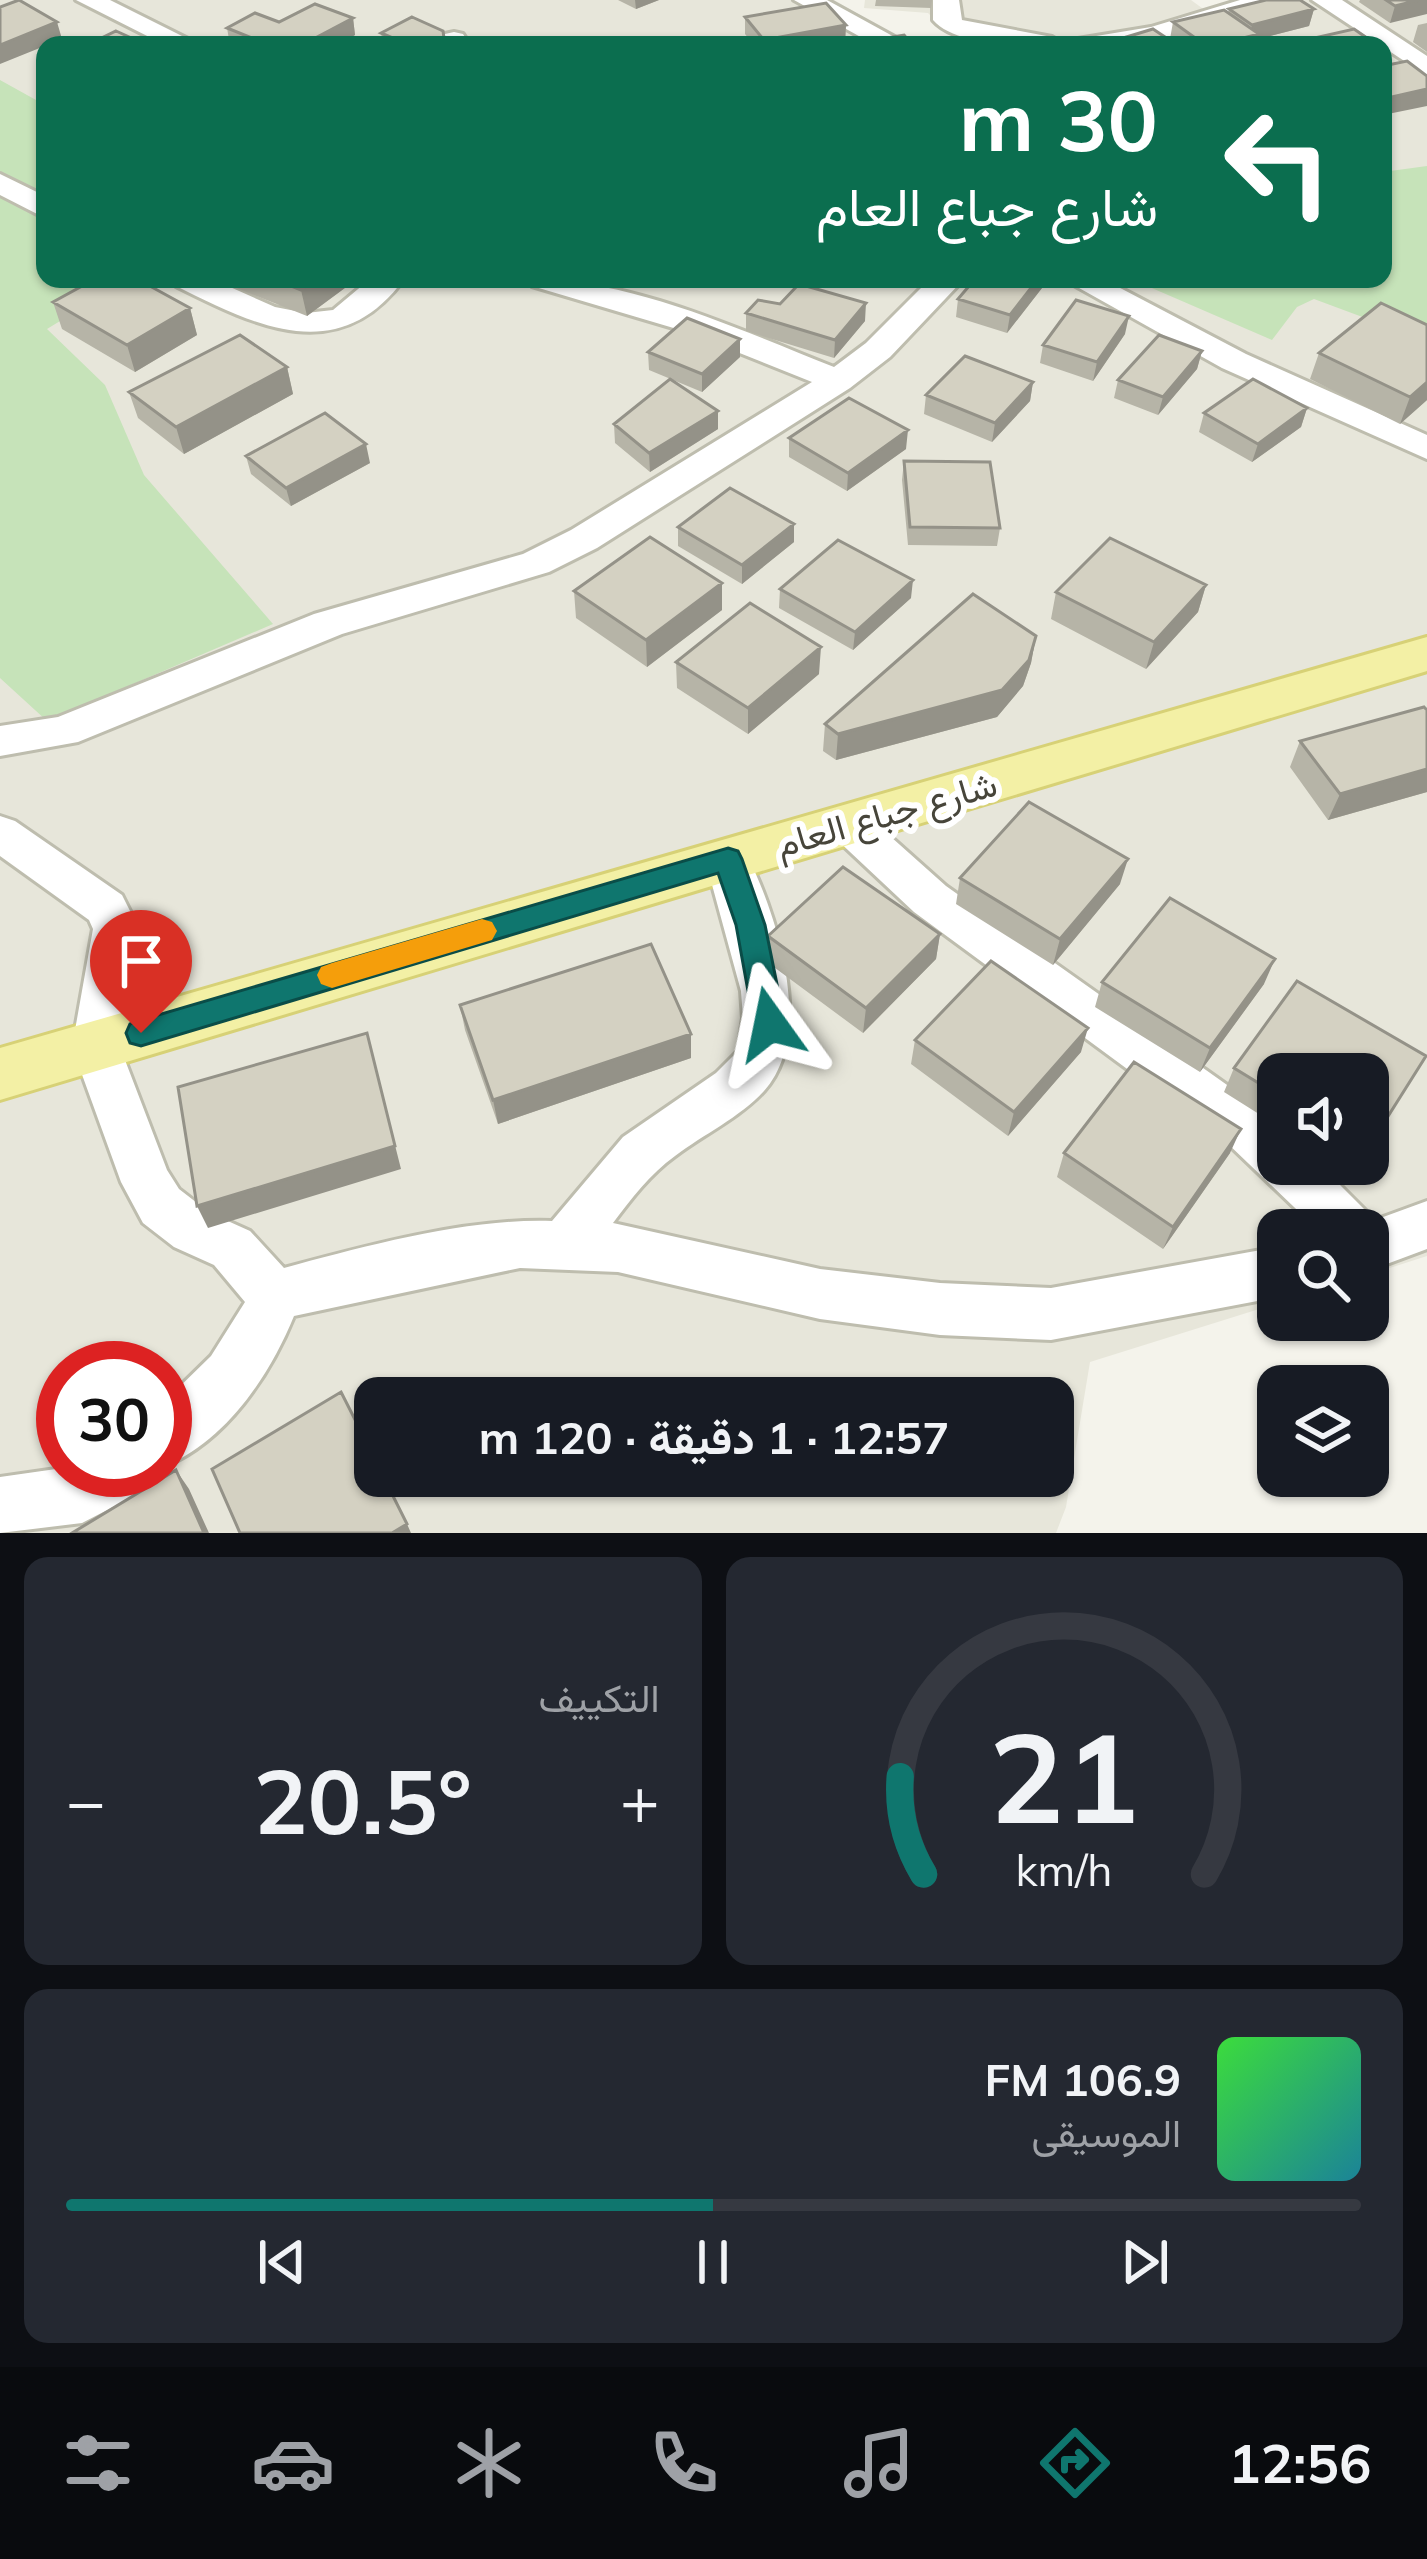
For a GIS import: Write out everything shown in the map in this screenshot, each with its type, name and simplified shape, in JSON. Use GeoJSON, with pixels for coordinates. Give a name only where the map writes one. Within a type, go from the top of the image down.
{"type":"FeatureCollection","features":[{"type":"Feature","properties":{"kind":"main road","name":"شارع جباع العام"},"geometry":{"type":"LineString","coordinates":[[0,1074],[1427,654]]}},
{"type":"Feature","properties":{"kind":"street"},"geometry":{"type":"LineString","coordinates":[[89,0],[169,36]]}},
{"type":"Feature","properties":{"kind":"street"},"geometry":{"type":"LineString","coordinates":[[807,0],[878,36]]}},
{"type":"Feature","properties":{"kind":"street"},"geometry":{"type":"LineString","coordinates":[[946,0],[946,20],[954,26],[1006,36]]}},
{"type":"Feature","properties":{"kind":"street"},"geometry":{"type":"LineString","coordinates":[[1142,36],[1268,0]]}},
{"type":"Feature","properties":{"kind":"street"},"geometry":{"type":"LineString","coordinates":[[1325,0],[1379,36]]}},
{"type":"Feature","properties":{"kind":"street"},"geometry":{"type":"LineString","coordinates":[[138,20],[172,1]]}},
{"type":"Feature","properties":{"kind":"street"},"geometry":{"type":"LineString","coordinates":[[1392,45],[1427,68]]}},
{"type":"Feature","properties":{"kind":"street"},"geometry":{"type":"LineString","coordinates":[[0,184],[36,203]]}},
{"type":"Feature","properties":{"kind":"street"},"geometry":{"type":"LineString","coordinates":[[209,288],[278,316],[316,322],[340,320],[377,288]]}},
{"type":"Feature","properties":{"kind":"street"},"geometry":{"type":"LineString","coordinates":[[574,288],[699,325],[838,381]]}},
{"type":"Feature","properties":{"kind":"street"},"geometry":{"type":"LineString","coordinates":[[0,741],[63,731],[328,625],[536,563],[838,381],[878,350],[941,288]]}},
{"type":"Feature","properties":{"kind":"street"},"geometry":{"type":"LineString","coordinates":[[1096,288],[1234,361],[1427,448]]}},
{"type":"Feature","properties":{"kind":"street"},"geometry":{"type":"LineString","coordinates":[[848,824],[930,899],[1257,1138]]}},
{"type":"Feature","properties":{"kind":"street"},"geometry":{"type":"LineString","coordinates":[[0,833],[106,908],[116,929],[96,1047],[122,1124],[161,1206],[192,1230],[232,1248],[274,1296]]}},
{"type":"Feature","properties":{"kind":"street"},"geometry":{"type":"LineString","coordinates":[[565,1245],[641,1152],[709,1105],[757,1064],[770,1024],[750,925],[728,859]]}},
{"type":"Feature","properties":{"kind":"street"},"geometry":{"type":"LineString","coordinates":[[1306,1185],[1331,1209]]}},
{"type":"Feature","properties":{"kind":"street"},"geometry":{"type":"LineString","coordinates":[[1389,1235],[1427,1225]]}},
{"type":"Feature","properties":{"kind":"street"},"geometry":{"type":"LineString","coordinates":[[274,1296],[422,1261],[520,1244],[618,1248],[820,1294],[940,1309],[1051,1314],[1257,1276]]}},
{"type":"Feature","properties":{"kind":"street"},"geometry":{"type":"LineString","coordinates":[[192,1415],[247,1358],[267,1323],[274,1296]]}},
{"type":"Feature","properties":{"kind":"street"},"geometry":{"type":"LineString","coordinates":[[0,1506],[62,1497]]}},
{"type":"Feature","properties":{"kind":"shaded area"},"geometry":{"type":"Polygon","coordinates":[[[0,0],[834,0],[896,36],[36,36],[36,288],[1392,288],[1392,36],[971,36],[945,30],[928,13],[864,8],[865,0],[1191,0],[1206,11],[1237,0],[1427,0],[1427,1256],[1389,1268],[1389,1209],[1257,1209],[1257,1310],[1090,1362],[1074,1459],[1074,1377],[354,1377],[354,1497],[1068,1497],[1056,1533],[0,1533],[0,0]]]}},
{"type":"Feature","properties":{"kind":"green space"},"geometry":{"type":"Polygon","coordinates":[[[0,80],[36,100],[36,288],[114,288],[47,329],[105,385],[144,475],[273,624],[47,721],[0,678],[0,80]]]}},
{"type":"Feature","properties":{"kind":"green space"},"geometry":{"type":"Polygon","coordinates":[[[1427,166],[1427,341],[1314,299],[1297,307],[1272,340],[1152,288],[1392,288],[1392,171],[1427,166]]]}},
{"type":"Feature","properties":{"kind":"building"},"geometry":{"type":"Polygon","coordinates":[[[19,0],[57,22],[0,45],[0,7],[19,0]]]}},
{"type":"Feature","properties":{"kind":"building"},"geometry":{"type":"Polygon","coordinates":[[[1266,0],[1300,0],[1314,9],[1252,25],[1229,9],[1266,0]]]}},
{"type":"Feature","properties":{"kind":"building"},"geometry":{"type":"Polygon","coordinates":[[[1386,0],[1419,0],[1395,6],[1386,0]]]}},
{"type":"Feature","properties":{"kind":"building"},"geometry":{"type":"Polygon","coordinates":[[[826,3],[846,25],[761,36],[745,17],[826,3]]]}},
{"type":"Feature","properties":{"kind":"building"},"geometry":{"type":"Polygon","coordinates":[[[315,4],[353,18],[319,36],[247,36],[227,28],[255,13],[279,22],[315,4]]]}},
{"type":"Feature","properties":{"kind":"building"},"geometry":{"type":"Polygon","coordinates":[[[1224,10],[1259,34],[1192,36],[1173,22],[1224,10]]]}},
{"type":"Feature","properties":{"kind":"building"},"geometry":{"type":"Polygon","coordinates":[[[412,17],[443,31],[444,36],[388,36],[381,33],[412,17]]]}},
{"type":"Feature","properties":{"kind":"building"},"geometry":{"type":"Polygon","coordinates":[[[1153,29],[1164,36],[1130,36],[1153,29]]]}},
{"type":"Feature","properties":{"kind":"building"},"geometry":{"type":"Polygon","coordinates":[[[1354,29],[1364,36],[1323,36],[1354,29]]]}},
{"type":"Feature","properties":{"kind":"building"},"geometry":{"type":"Polygon","coordinates":[[[1407,61],[1427,76],[1427,89],[1392,97],[1392,64],[1407,61]]]}},
{"type":"Feature","properties":{"kind":"building"},"geometry":{"type":"Polygon","coordinates":[[[79,288],[153,288],[190,308],[127,345],[53,302],[79,288]]]}},
{"type":"Feature","properties":{"kind":"building"},"geometry":{"type":"Polygon","coordinates":[[[795,288],[813,288],[866,303],[835,340],[746,313],[758,300],[780,304],[795,288]]]}},
{"type":"Feature","properties":{"kind":"building"},"geometry":{"type":"Polygon","coordinates":[[[967,288],[1031,288],[1010,315],[958,299],[967,288]]]}},
{"type":"Feature","properties":{"kind":"building"},"geometry":{"type":"Polygon","coordinates":[[[1076,300],[1129,316],[1097,362],[1043,345],[1076,300]]]}},
{"type":"Feature","properties":{"kind":"building"},"geometry":{"type":"Polygon","coordinates":[[[1381,303],[1427,325],[1427,382],[1410,397],[1319,353],[1381,303]]]}},
{"type":"Feature","properties":{"kind":"building"},"geometry":{"type":"Polygon","coordinates":[[[687,318],[740,339],[702,374],[648,352],[687,318]]]}},
{"type":"Feature","properties":{"kind":"building"},"geometry":{"type":"Polygon","coordinates":[[[240,335],[287,367],[176,427],[129,392],[240,335]]]}},
{"type":"Feature","properties":{"kind":"building"},"geometry":{"type":"Polygon","coordinates":[[[1159,335],[1202,351],[1163,397],[1118,380],[1159,335]]]}},
{"type":"Feature","properties":{"kind":"building"},"geometry":{"type":"Polygon","coordinates":[[[965,356],[1033,382],[995,423],[926,395],[965,356]]]}},
{"type":"Feature","properties":{"kind":"building"},"geometry":{"type":"Polygon","coordinates":[[[670,379],[718,411],[649,453],[614,424],[670,379]]]}},
{"type":"Feature","properties":{"kind":"building"},"geometry":{"type":"Polygon","coordinates":[[[1253,379],[1307,408],[1258,444],[1204,413],[1253,379]]]}},
{"type":"Feature","properties":{"kind":"building"},"geometry":{"type":"Polygon","coordinates":[[[849,398],[908,430],[848,473],[789,438],[849,398]]]}},
{"type":"Feature","properties":{"kind":"building"},"geometry":{"type":"Polygon","coordinates":[[[325,413],[366,444],[286,488],[246,456],[325,413]]]}},
{"type":"Feature","properties":{"kind":"building"},"geometry":{"type":"Polygon","coordinates":[[[904,461],[990,462],[1000,528],[910,527],[904,461]]]}},
{"type":"Feature","properties":{"kind":"building"},"geometry":{"type":"Polygon","coordinates":[[[730,488],[794,524],[742,565],[678,527],[730,488]]]}},
{"type":"Feature","properties":{"kind":"building"},"geometry":{"type":"Polygon","coordinates":[[[650,537],[722,583],[646,640],[574,591],[650,537]]]}},
{"type":"Feature","properties":{"kind":"building"},"geometry":{"type":"Polygon","coordinates":[[[1110,538],[1206,585],[1154,642],[1056,592],[1110,538]]]}},
{"type":"Feature","properties":{"kind":"building"},"geometry":{"type":"Polygon","coordinates":[[[838,540],[913,580],[855,632],[780,589],[838,540]]]}},
{"type":"Feature","properties":{"kind":"building"},"geometry":{"type":"Polygon","coordinates":[[[973,594],[1036,636],[1029,660],[1002,690],[838,734],[825,724],[973,594]]]}},
{"type":"Feature","properties":{"kind":"building"},"geometry":{"type":"Polygon","coordinates":[[[750,603],[821,647],[748,708],[676,662],[750,603]]]}},
{"type":"Feature","properties":{"kind":"building"},"geometry":{"type":"Polygon","coordinates":[[[1424,707],[1427,769],[1340,794],[1300,741],[1424,707]]]}},
{"type":"Feature","properties":{"kind":"building"},"geometry":{"type":"Polygon","coordinates":[[[1029,802],[1128,859],[1060,939],[960,878],[1029,802]]]}},
{"type":"Feature","properties":{"kind":"building"},"geometry":{"type":"Polygon","coordinates":[[[843,867],[940,934],[866,1008],[768,936],[843,867]]]}},
{"type":"Feature","properties":{"kind":"building"},"geometry":{"type":"Polygon","coordinates":[[[1170,898],[1275,959],[1210,1048],[1102,982],[1170,898]]]}},
{"type":"Feature","properties":{"kind":"building"},"geometry":{"type":"Polygon","coordinates":[[[651,944],[691,1034],[493,1100],[460,1005],[651,944]]]}},
{"type":"Feature","properties":{"kind":"building"},"geometry":{"type":"Polygon","coordinates":[[[991,961],[1088,1028],[1014,1112],[915,1040],[991,961]]]}},
{"type":"Feature","properties":{"kind":"building"},"geometry":{"type":"Polygon","coordinates":[[[1297,981],[1426,1056],[1389,1115],[1389,1053],[1257,1053],[1257,1082],[1234,1068],[1297,981]]]}},
{"type":"Feature","properties":{"kind":"building"},"geometry":{"type":"Polygon","coordinates":[[[367,1033],[395,1146],[197,1206],[178,1087],[367,1033]]]}},
{"type":"Feature","properties":{"kind":"building"},"geometry":{"type":"Polygon","coordinates":[[[1134,1062],[1241,1129],[1173,1227],[1064,1153],[1134,1062]]]}},
{"type":"Feature","properties":{"kind":"building"},"geometry":{"type":"Polygon","coordinates":[[[341,1392],[354,1418],[354,1497],[394,1497],[407,1524],[392,1533],[240,1533],[212,1469],[341,1392]]]}},
{"type":"Feature","properties":{"kind":"building"},"geometry":{"type":"Polygon","coordinates":[[[131,1497],[188,1497],[204,1533],[72,1533],[131,1497]]]}},
{"type":"Feature","properties":{"kind":"slow traffic"},"geometry":{"type":"LineString","coordinates":[[332,975],[482,931]]}},
{"type":"Feature","properties":{"kind":"route"},"geometry":{"type":"LineString","coordinates":[[141,1033],[728,859],[750,925],[770,1024]]}}]}
